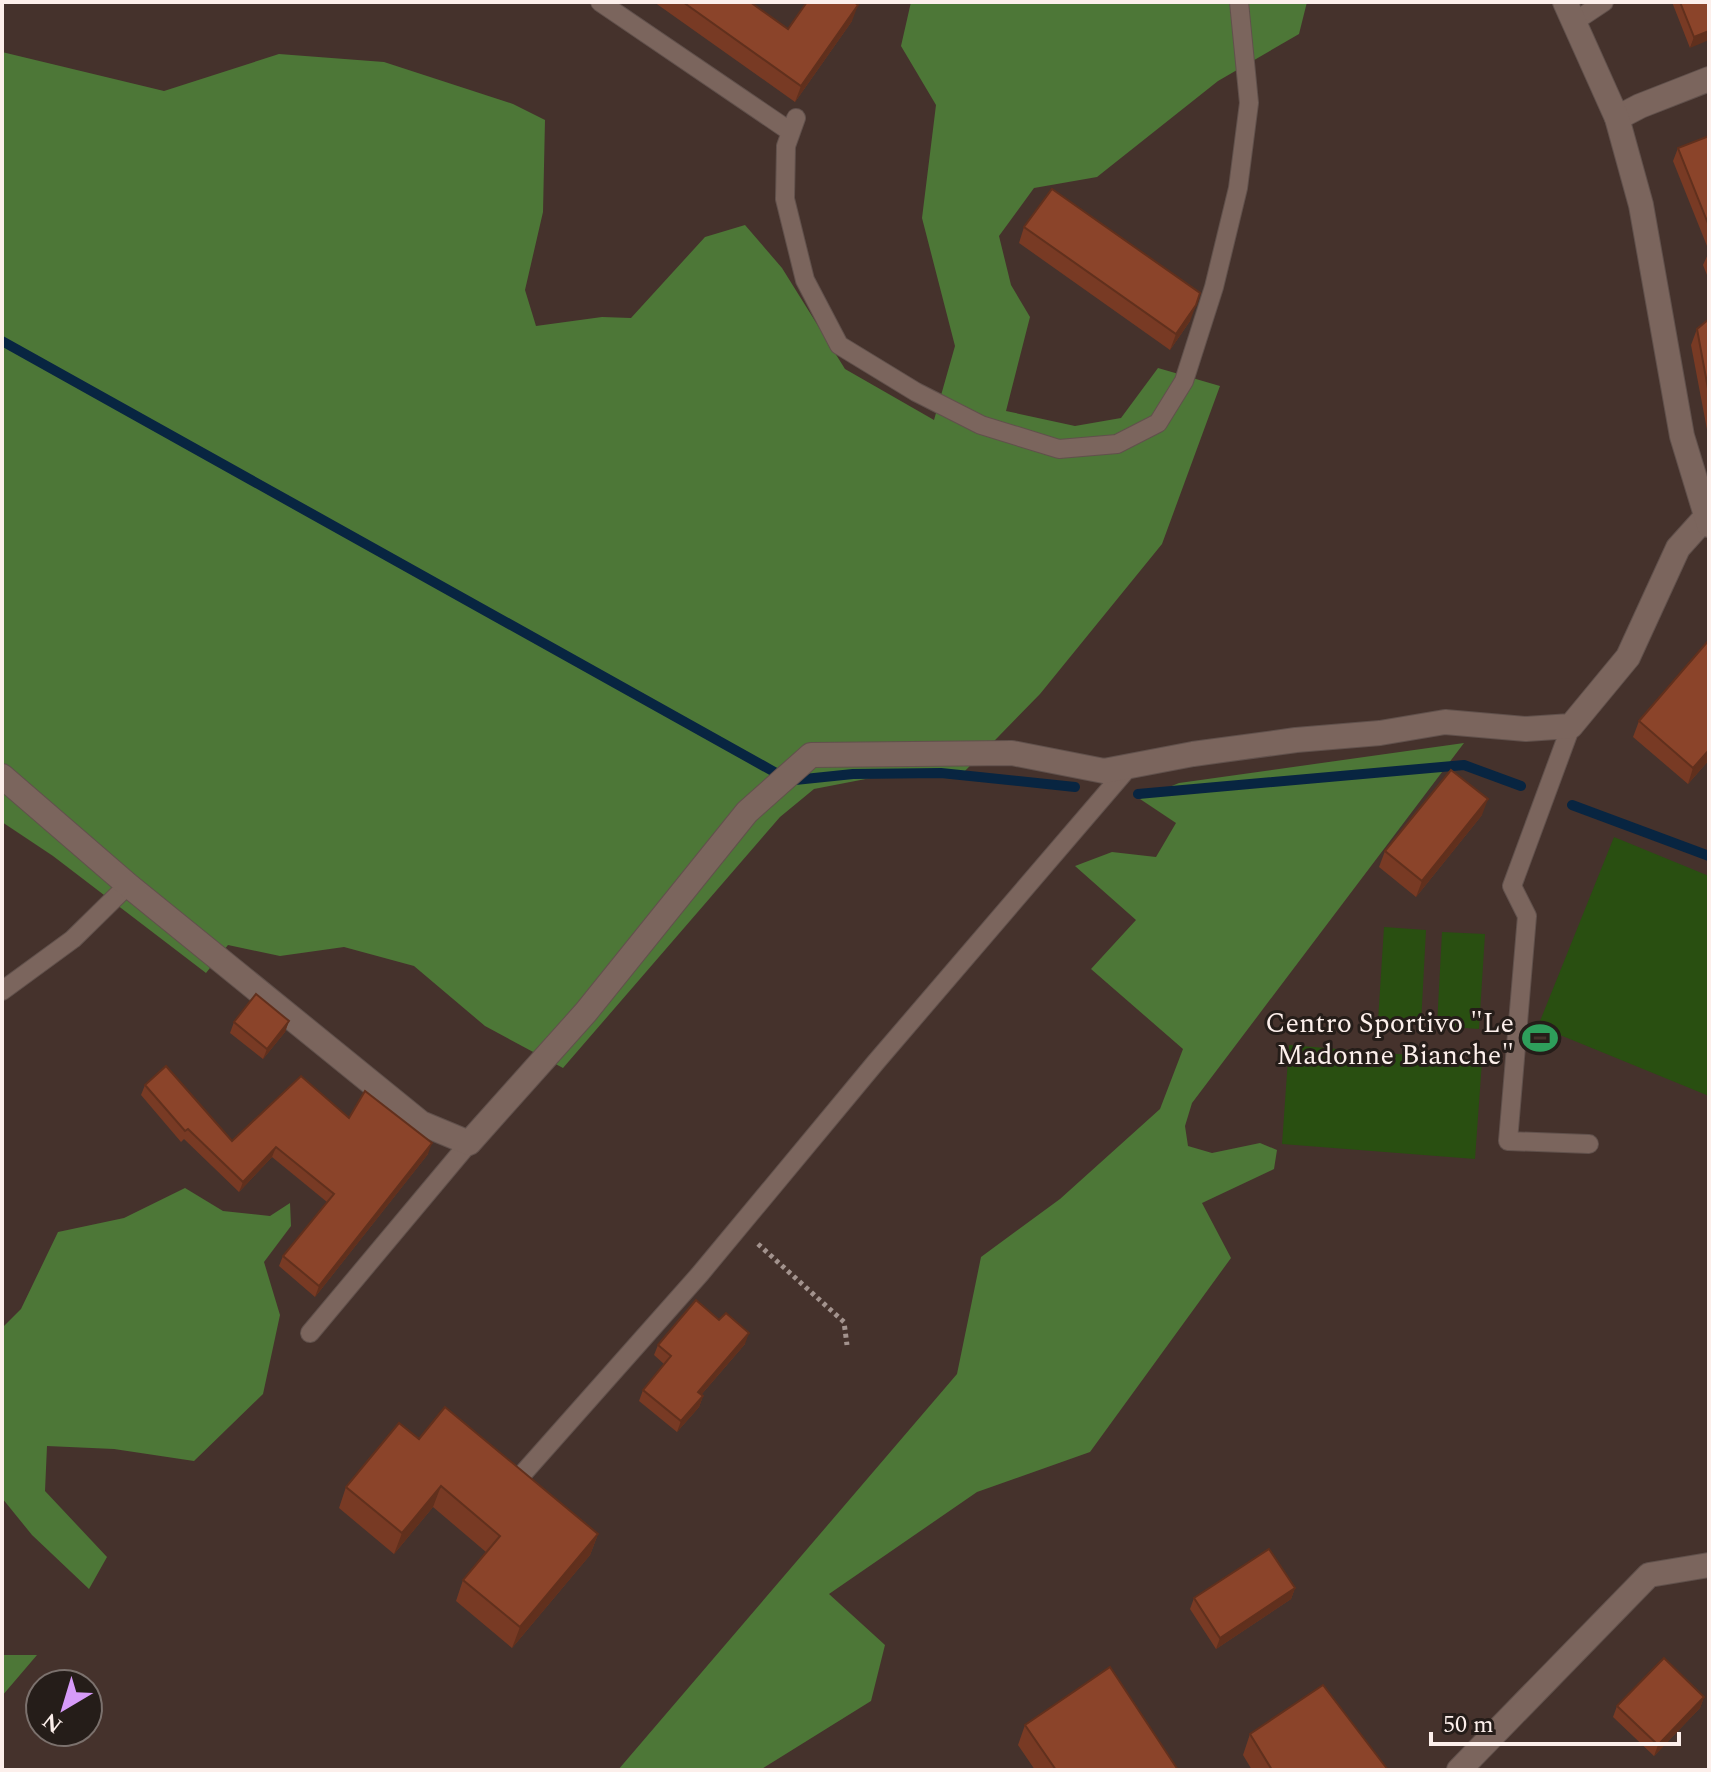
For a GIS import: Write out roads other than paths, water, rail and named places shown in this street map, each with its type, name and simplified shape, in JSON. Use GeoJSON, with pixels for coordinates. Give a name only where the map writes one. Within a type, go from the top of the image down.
{"type":"FeatureCollection","features":[{"type":"Feature","properties":{"kind":"street"},"geometry":{"type":"LineString","coordinates":[[2,776],[123,881],[421,1123],[469,1143],[586,1012],[747,812],[811,755],[1012,753],[1104,771],[1193,754],[1296,740],[1380,733],[1445,722],[1526,729],[1571,726],[1628,657],[1678,548],[1707,522],[1682,436],[1641,205],[1617,118],[1569,12]]}},
{"type":"Feature","properties":{"kind":"street"},"geometry":{"type":"LineString","coordinates":[[1617,118],[1709,79]]}},
{"type":"Feature","properties":{"kind":"street"},"geometry":{"type":"LineString","coordinates":[[1459,1770],[1649,1575],[1709,1565]]}},
{"type":"Feature","properties":{"kind":"lane"},"geometry":{"type":"LineString","coordinates":[[600,2],[794,125],[786,146],[785,199],[805,280],[839,345],[916,392],[981,425],[1059,449],[1117,444],[1158,423],[1184,381],[1214,287],[1238,188],[1249,103],[1239,2]]}},
{"type":"Feature","properties":{"kind":"lane"},"geometry":{"type":"LineString","coordinates":[[1569,12],[1604,2]]}},
{"type":"Feature","properties":{"kind":"lane"},"geometry":{"type":"LineString","coordinates":[[1571,726],[1512,886],[1527,916],[1508,1141],[1589,1144]]}},
{"type":"Feature","properties":{"kind":"lane"},"geometry":{"type":"LineString","coordinates":[[519,1478],[739,1227],[1128,768]]}},
{"type":"Feature","properties":{"kind":"lane"},"geometry":{"type":"LineString","coordinates":[[2,991],[73,939],[123,881]]}},
{"type":"Feature","properties":{"kind":"lane"},"geometry":{"type":"LineString","coordinates":[[310,1333],[469,1143]]}},
{"type":"Feature","properties":{"kind":"waterway"},"geometry":{"type":"LineString","coordinates":[[2,341],[778,774]]}},
{"type":"Feature","properties":{"kind":"waterway"},"geometry":{"type":"LineString","coordinates":[[1138,794],[1464,765],[1521,786]]}},
{"type":"Feature","properties":{"kind":"waterway"},"geometry":{"type":"LineString","coordinates":[[795,780],[853,774],[941,773],[1075,787]]}},
{"type":"Feature","properties":{"kind":"waterway"},"geometry":{"type":"LineString","coordinates":[[1572,805],[1709,856]]}},
{"type":"Feature","properties":{"kind":"place","name":"Centro Sportivo \"Le Madonne Bianche\""},"geometry":{"type":"Point","coordinates":[1540,1038]}}]}
